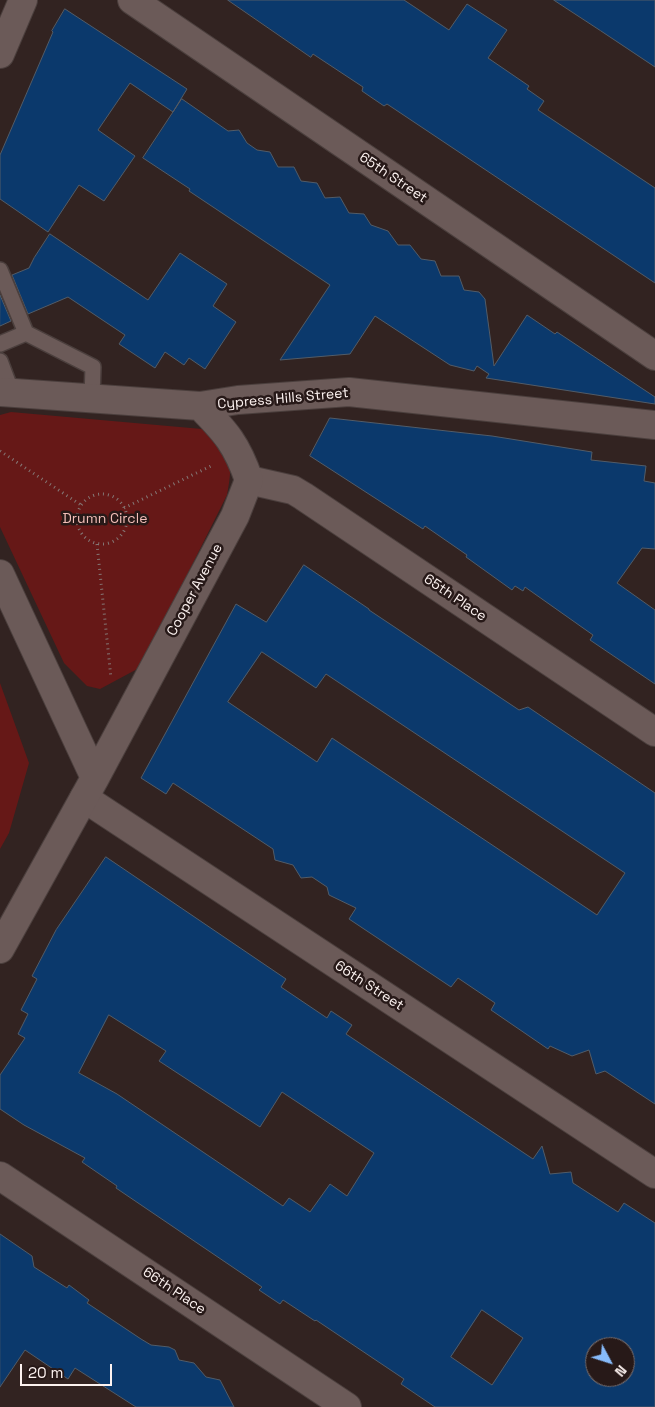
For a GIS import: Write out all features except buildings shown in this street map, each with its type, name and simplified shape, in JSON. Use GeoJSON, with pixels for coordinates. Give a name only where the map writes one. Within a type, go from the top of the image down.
{"type":"FeatureCollection","features":[{"type":"Feature","properties":{"kind":"street"},"geometry":{"type":"LineString","coordinates":[[0,54],[23,0]]}},
{"type":"Feature","properties":{"kind":"street","name":"65th Street"},"geometry":{"type":"LineString","coordinates":[[132,0],[655,356]]}},
{"type":"Feature","properties":{"kind":"street","name":"Cypress Hills Street"},"geometry":{"type":"LineString","coordinates":[[6,392],[200,406],[238,400],[349,392],[655,425]]}},
{"type":"Feature","properties":{"kind":"street"},"geometry":{"type":"LineString","coordinates":[[200,406],[225,431],[240,455],[249,480]]}},
{"type":"Feature","properties":{"kind":"street","name":"65th Place"},"geometry":{"type":"LineString","coordinates":[[249,480],[293,490],[303,496],[655,732]]}},
{"type":"Feature","properties":{"kind":"street","name":"Cooper Avenue"},"geometry":{"type":"LineString","coordinates":[[0,949],[235,516],[249,480]]}},
{"type":"Feature","properties":{"kind":"street"},"geometry":{"type":"LineString","coordinates":[[0,576],[89,788]]}},
{"type":"Feature","properties":{"kind":"street","name":"66th Street"},"geometry":{"type":"LineString","coordinates":[[89,788],[655,1174]]}},
{"type":"Feature","properties":{"kind":"street","name":"66th Place"},"geometry":{"type":"LineString","coordinates":[[0,1176],[347,1407]]}},
{"type":"Feature","properties":{"kind":"lane"},"geometry":{"type":"LineString","coordinates":[[0,270],[26,333],[93,368],[92,398]]}},
{"type":"Feature","properties":{"kind":"lane"},"geometry":{"type":"LineString","coordinates":[[0,344],[26,333]]}},
{"type":"Feature","properties":{"kind":"lane"},"geometry":{"type":"LineString","coordinates":[[0,361],[6,392]]}},
{"type":"Feature","properties":{"kind":"path"},"geometry":{"type":"LineString","coordinates":[[0,451],[81,505]]}},
{"type":"Feature","properties":{"kind":"path"},"geometry":{"type":"LineString","coordinates":[[124,508],[213,465]]}},
{"type":"Feature","properties":{"kind":"path"},"geometry":{"type":"LineString","coordinates":[[104,494],[112,496],[124,508],[126,524],[119,537],[105,544],[89,541],[79,528],[77,520],[81,505],[95,495],[104,494]]}},
{"type":"Feature","properties":{"kind":"path"},"geometry":{"type":"LineString","coordinates":[[97,544],[111,678]]}},
{"type":"Feature","properties":{"kind":"green space","name":"Drumn Circle"},"geometry":{"type":"Polygon","coordinates":[[[11,412],[202,429],[219,444],[228,457],[230,473],[227,495],[141,667],[100,689],[87,686],[64,663],[0,527],[0,415],[11,412]]]}},
{"type":"Feature","properties":{"kind":"green space"},"geometry":{"type":"Polygon","coordinates":[[[0,683],[29,763],[9,833],[0,849],[0,683]]]}}]}
